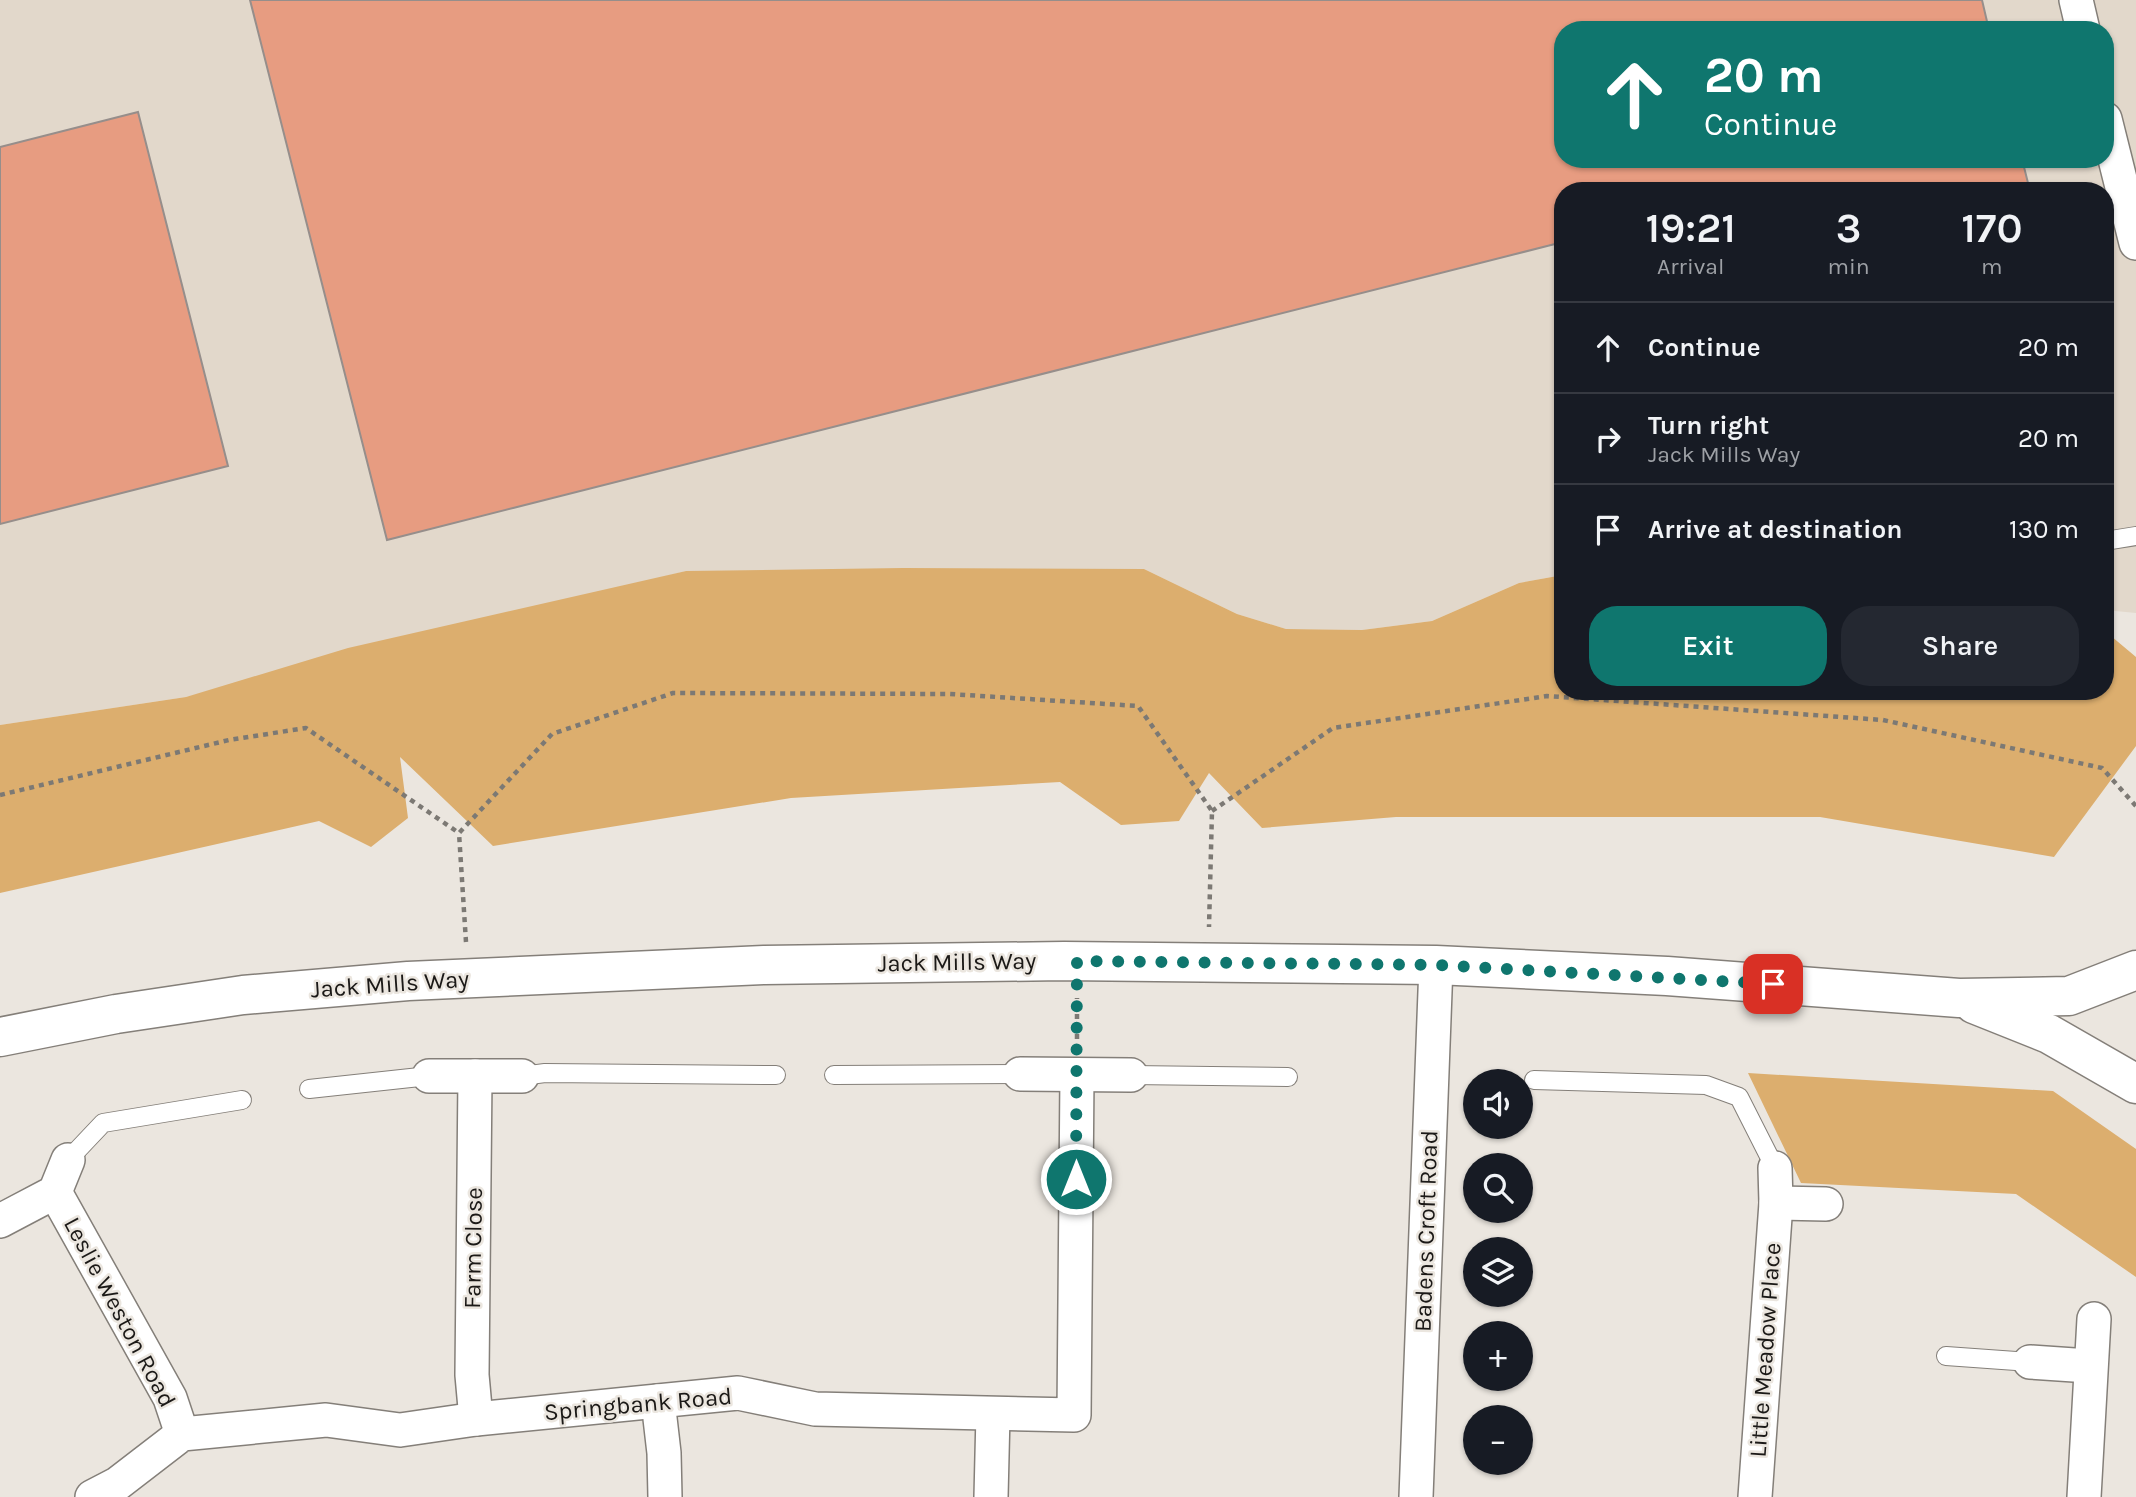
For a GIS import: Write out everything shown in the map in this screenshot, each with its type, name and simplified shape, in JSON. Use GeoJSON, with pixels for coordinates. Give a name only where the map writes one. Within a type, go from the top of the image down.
{"type":"FeatureCollection","features":[{"type":"Feature","properties":{"kind":"main road","name":"Jack Mills Way"},"geometry":{"type":"LineString","coordinates":[[0,1037],[116,1014],[243,995],[468,978],[764,965],[1077,961],[1436,965],[1667,976],[1959,998],[2069,996],[2136,970]]}},
{"type":"Feature","properties":{"kind":"main road","name":"Jack Mills Way"},"geometry":{"type":"LineString","coordinates":[[1959,998],[2049,1034],[2113,1068],[2136,1084]]}},
{"type":"Feature","properties":{"kind":"street"},"geometry":{"type":"LineString","coordinates":[[2076,0],[2081,21]]}},
{"type":"Feature","properties":{"kind":"street"},"geometry":{"type":"LineString","coordinates":[[2114,155],[2136,243]]}},
{"type":"Feature","properties":{"kind":"street","name":"Badens Croft Road"},"geometry":{"type":"LineString","coordinates":[[1416,1497],[1436,965]]}},
{"type":"Feature","properties":{"kind":"street"},"geometry":{"type":"LineString","coordinates":[[1020,1074],[1131,1075]]}},
{"type":"Feature","properties":{"kind":"street","name":"Springbank Road"},"geometry":{"type":"LineString","coordinates":[[182,1434],[326,1420],[400,1430],[475,1419],[738,1393],[815,1409],[937,1409],[993,1414],[1074,1415],[1077,1075]]}},
{"type":"Feature","properties":{"kind":"street"},"geometry":{"type":"LineString","coordinates":[[429,1076],[522,1076]]}},
{"type":"Feature","properties":{"kind":"street","name":"Farm Close"},"geometry":{"type":"LineString","coordinates":[[475,1076],[472,1375],[475,1419]]}},
{"type":"Feature","properties":{"kind":"street","name":"Leslie Weston Road"},"geometry":{"type":"LineString","coordinates":[[0,1221],[55,1192],[68,1160]]}},
{"type":"Feature","properties":{"kind":"street","name":"Little Meadow Place"},"geometry":{"type":"LineString","coordinates":[[1755,1497],[1776,1203],[1775,1168]]}},
{"type":"Feature","properties":{"kind":"street","name":"Leslie Weston Road"},"geometry":{"type":"LineString","coordinates":[[55,1192],[170,1398],[182,1434]]}},
{"type":"Feature","properties":{"kind":"street"},"geometry":{"type":"LineString","coordinates":[[1776,1203],[1826,1205]]}},
{"type":"Feature","properties":{"kind":"street"},"geometry":{"type":"LineString","coordinates":[[2084,1497],[2089,1366],[2094,1319]]}},
{"type":"Feature","properties":{"kind":"street"},"geometry":{"type":"LineString","coordinates":[[2031,1362],[2089,1366]]}},
{"type":"Feature","properties":{"kind":"street"},"geometry":{"type":"LineString","coordinates":[[658,1401],[664,1453],[664,1497]]}},
{"type":"Feature","properties":{"kind":"street"},"geometry":{"type":"LineString","coordinates":[[991,1497],[993,1414]]}},
{"type":"Feature","properties":{"kind":"street"},"geometry":{"type":"LineString","coordinates":[[92,1497],[117,1484],[182,1434]]}},
{"type":"Feature","properties":{"kind":"lane"},"geometry":{"type":"LineString","coordinates":[[2114,540],[2136,536]]}},
{"type":"Feature","properties":{"kind":"lane"},"geometry":{"type":"LineString","coordinates":[[522,1076],[545,1073],[776,1075]]}},
{"type":"Feature","properties":{"kind":"lane"},"geometry":{"type":"LineString","coordinates":[[834,1075],[1020,1074]]}},
{"type":"Feature","properties":{"kind":"lane"},"geometry":{"type":"LineString","coordinates":[[1131,1075],[1288,1077]]}},
{"type":"Feature","properties":{"kind":"lane"},"geometry":{"type":"LineString","coordinates":[[309,1089],[429,1076]]}},
{"type":"Feature","properties":{"kind":"lane"},"geometry":{"type":"LineString","coordinates":[[1534,1080],[1706,1085],[1739,1097],[1775,1168]]}},
{"type":"Feature","properties":{"kind":"lane"},"geometry":{"type":"LineString","coordinates":[[68,1160],[103,1123],[242,1100]]}},
{"type":"Feature","properties":{"kind":"lane"},"geometry":{"type":"LineString","coordinates":[[1946,1356],[2031,1362]]}},
{"type":"Feature","properties":{"kind":"path"},"geometry":{"type":"LineString","coordinates":[[468,978],[459,833],[551,734],[673,693],[950,694],[1138,706],[1212,811],[1208,962]]}},
{"type":"Feature","properties":{"kind":"path"},"geometry":{"type":"LineString","coordinates":[[1212,811],[1332,728],[1554,696]]}},
{"type":"Feature","properties":{"kind":"path"},"geometry":{"type":"LineString","coordinates":[[1603,700],[1883,720],[2102,768],[2136,806]]}},
{"type":"Feature","properties":{"kind":"path"},"geometry":{"type":"LineString","coordinates":[[0,795],[229,740],[306,729],[459,833]]}},
{"type":"Feature","properties":{"kind":"path"},"geometry":{"type":"LineString","coordinates":[[1077,961],[1077,1075]]}},
{"type":"Feature","properties":{"kind":"shaded area"},"geometry":{"type":"Polygon","coordinates":[[[0,0],[2136,0],[2136,613],[2114,611],[2114,182],[1554,182],[1554,577],[1519,583],[1432,621],[1362,630],[1286,629],[1237,614],[1144,569],[686,571],[186,697],[0,725],[0,0]]]}},
{"type":"Feature","properties":{"kind":"shaded area"},"geometry":{"type":"Polygon","coordinates":[[[1144,569],[1237,614],[1286,629],[1362,630],[1432,621],[1519,583],[1554,577],[1554,700],[2114,700],[2114,639],[2136,657],[2136,746],[2054,857],[1820,817],[1396,817],[1262,828],[1209,773],[1179,821],[1121,825],[1060,782],[791,798],[493,846],[400,757],[408,818],[371,847],[319,821],[0,893],[0,725],[186,697],[348,648],[686,571],[1144,569]]]}},
{"type":"Feature","properties":{"kind":"shaded area"},"geometry":{"type":"Polygon","coordinates":[[[1748,1073],[2053,1091],[2136,1149],[2136,1277],[2016,1194],[1801,1183],[1748,1073]]]}},
{"type":"Feature","properties":{"kind":"building"},"geometry":{"type":"Polygon","coordinates":[[[250,0],[1982,0],[1987,21],[1554,21],[1554,168],[2024,168],[2028,182],[1554,182],[1554,244],[387,540],[250,0]]]}},
{"type":"Feature","properties":{"kind":"building"},"geometry":{"type":"Polygon","coordinates":[[[138,112],[228,466],[0,524],[0,147],[138,112]]]}},
{"type":"Feature","properties":{"kind":"route"},"geometry":{"type":"LineString","coordinates":[[1076,1179],[1077,961],[1436,965],[1773,984]]}}]}
